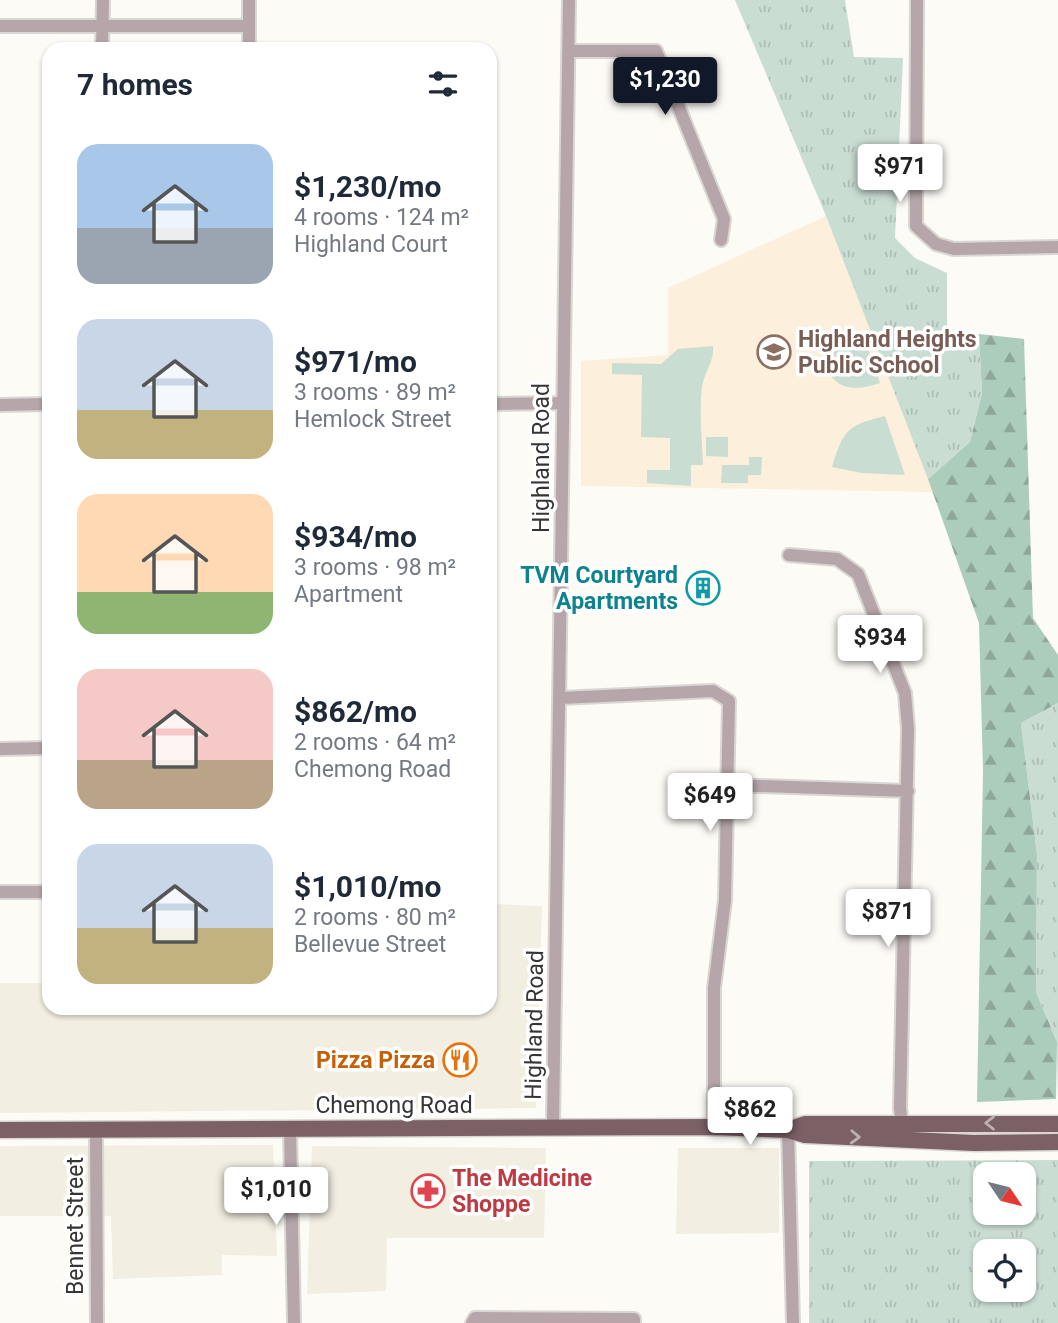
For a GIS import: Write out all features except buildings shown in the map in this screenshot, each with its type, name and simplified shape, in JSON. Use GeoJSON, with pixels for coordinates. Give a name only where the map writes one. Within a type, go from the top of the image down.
{"type":"FeatureCollection","features":[{"type":"Feature","properties":{"kind":"main road","name":"Chemong Road"},"geometry":{"type":"LineString","coordinates":[[788,1130],[805,1124],[1058,1124]]}},
{"type":"Feature","properties":{"kind":"main road","name":"Chemong Road"},"geometry":{"type":"LineString","coordinates":[[0,1130],[714,1127],[788,1130],[805,1135],[1058,1142]]}},
{"type":"Feature","properties":{"kind":"street"},"geometry":{"type":"LineString","coordinates":[[102,42],[103,0]]}},
{"type":"Feature","properties":{"kind":"street"},"geometry":{"type":"LineString","coordinates":[[248,42],[249,0]]}},
{"type":"Feature","properties":{"kind":"street","name":"Highland Road"},"geometry":{"type":"LineString","coordinates":[[553,1126],[560,698],[561,403],[569,0]]}},
{"type":"Feature","properties":{"kind":"street"},"geometry":{"type":"LineString","coordinates":[[917,0],[916,226],[936,244],[954,249],[1058,247]]}},
{"type":"Feature","properties":{"kind":"street"},"geometry":{"type":"LineString","coordinates":[[0,26],[249,26]]}},
{"type":"Feature","properties":{"kind":"street"},"geometry":{"type":"LineString","coordinates":[[569,51],[656,51],[724,219],[721,240]]}},
{"type":"Feature","properties":{"kind":"street"},"geometry":{"type":"LineString","coordinates":[[497,404],[561,403]]}},
{"type":"Feature","properties":{"kind":"street"},"geometry":{"type":"LineString","coordinates":[[0,405],[42,404]]}},
{"type":"Feature","properties":{"kind":"street"},"geometry":{"type":"LineString","coordinates":[[789,555],[836,559],[858,574],[905,693],[908,792],[902,1122],[904,1139]]}},
{"type":"Feature","properties":{"kind":"street"},"geometry":{"type":"LineString","coordinates":[[560,698],[713,691],[729,701],[725,900],[714,988],[714,1127]]}},
{"type":"Feature","properties":{"kind":"street"},"geometry":{"type":"LineString","coordinates":[[0,749],[42,748]]}},
{"type":"Feature","properties":{"kind":"street"},"geometry":{"type":"LineString","coordinates":[[729,785],[908,792]]}},
{"type":"Feature","properties":{"kind":"street"},"geometry":{"type":"LineString","coordinates":[[0,892],[42,892]]}},
{"type":"Feature","properties":{"kind":"street","name":"Bennet Street"},"geometry":{"type":"LineString","coordinates":[[96,1129],[97,1323]]}},
{"type":"Feature","properties":{"kind":"street"},"geometry":{"type":"LineString","coordinates":[[290,1129],[294,1323]]}},
{"type":"Feature","properties":{"kind":"street"},"geometry":{"type":"LineString","coordinates":[[788,1130],[793,1323]]}},
{"type":"Feature","properties":{"kind":"street"},"geometry":{"type":"LineString","coordinates":[[471,1323],[475,1318],[634,1321]]}},
{"type":"Feature","properties":{"kind":"shaded area","name":"Highland Heights Public School"},"geometry":{"type":"Polygon","coordinates":[[[826,216],[934,492],[581,486],[581,361],[668,355],[668,288],[826,216]]]}},
{"type":"Feature","properties":{"kind":"shaded area"},"geometry":{"type":"Polygon","coordinates":[[[497,904],[542,906],[536,1108],[0,1113],[0,983],[42,983],[42,1015],[497,1015],[497,904]]]}},
{"type":"Feature","properties":{"kind":"shaded area"},"geometry":{"type":"Polygon","coordinates":[[[273,1145],[277,1256],[222,1255],[222,1275],[113,1279],[111,1216],[0,1216],[0,1146],[273,1145]]]}},
{"type":"Feature","properties":{"kind":"shaded area"},"geometry":{"type":"Polygon","coordinates":[[[312,1146],[546,1148],[544,1238],[387,1238],[386,1291],[307,1294],[312,1146]]]}},
{"type":"Feature","properties":{"kind":"shaded area"},"geometry":{"type":"Polygon","coordinates":[[[678,1148],[779,1148],[779,1233],[676,1234],[678,1148]]]}},
{"type":"Feature","properties":{"kind":"green space"},"geometry":{"type":"Polygon","coordinates":[[[735,0],[845,0],[854,57],[903,58],[895,238],[915,258],[947,273],[947,331],[979,334],[982,393],[970,442],[928,479],[826,216],[735,0]]]}},
{"type":"Feature","properties":{"kind":"green space"},"geometry":{"type":"Polygon","coordinates":[[[979,334],[1024,339],[1033,618],[1058,655],[1058,703],[1021,723],[1037,855],[1036,992],[1057,1042],[1056,1099],[977,1102],[983,771],[979,623],[928,479],[970,442],[982,393],[979,334]]]}},
{"type":"Feature","properties":{"kind":"green space"},"geometry":{"type":"Polygon","coordinates":[[[865,340],[880,383],[859,388],[843,386],[831,375],[823,355],[865,340]]]}},
{"type":"Feature","properties":{"kind":"green space"},"geometry":{"type":"Polygon","coordinates":[[[713,346],[701,397],[703,465],[691,465],[691,486],[647,483],[647,470],[670,470],[670,438],[641,437],[642,375],[612,374],[612,363],[661,364],[678,349],[713,346]]]}},
{"type":"Feature","properties":{"kind":"green space"},"geometry":{"type":"Polygon","coordinates":[[[885,416],[905,475],[862,473],[832,467],[840,445],[849,431],[855,426],[885,416]]]}},
{"type":"Feature","properties":{"kind":"green space"},"geometry":{"type":"Polygon","coordinates":[[[706,437],[728,437],[728,457],[706,456],[706,437]]]}},
{"type":"Feature","properties":{"kind":"green space"},"geometry":{"type":"Polygon","coordinates":[[[749,457],[762,457],[761,475],[748,475],[748,483],[721,483],[722,465],[749,465],[749,457]]]}},
{"type":"Feature","properties":{"kind":"green space"},"geometry":{"type":"Polygon","coordinates":[[[1058,703],[1058,1099],[1057,1042],[1036,992],[1037,855],[1021,723],[1058,703]]]}},
{"type":"Feature","properties":{"kind":"green space"},"geometry":{"type":"Polygon","coordinates":[[[1058,1160],[1058,1323],[809,1323],[809,1161],[1058,1160]]]}},
{"type":"Feature","properties":{"kind":"place","name":"Highland Heights Public School"},"geometry":{"type":"Point","coordinates":[774,352]}},
{"type":"Feature","properties":{"kind":"place","name":"TVM Courtyard Apartments"},"geometry":{"type":"Point","coordinates":[703,588]}},
{"type":"Feature","properties":{"kind":"place","name":"Pizza Pizza"},"geometry":{"type":"Point","coordinates":[460,1060]}},
{"type":"Feature","properties":{"kind":"place","name":"The Medicine Shoppe"},"geometry":{"type":"Point","coordinates":[428,1191]}}]}
